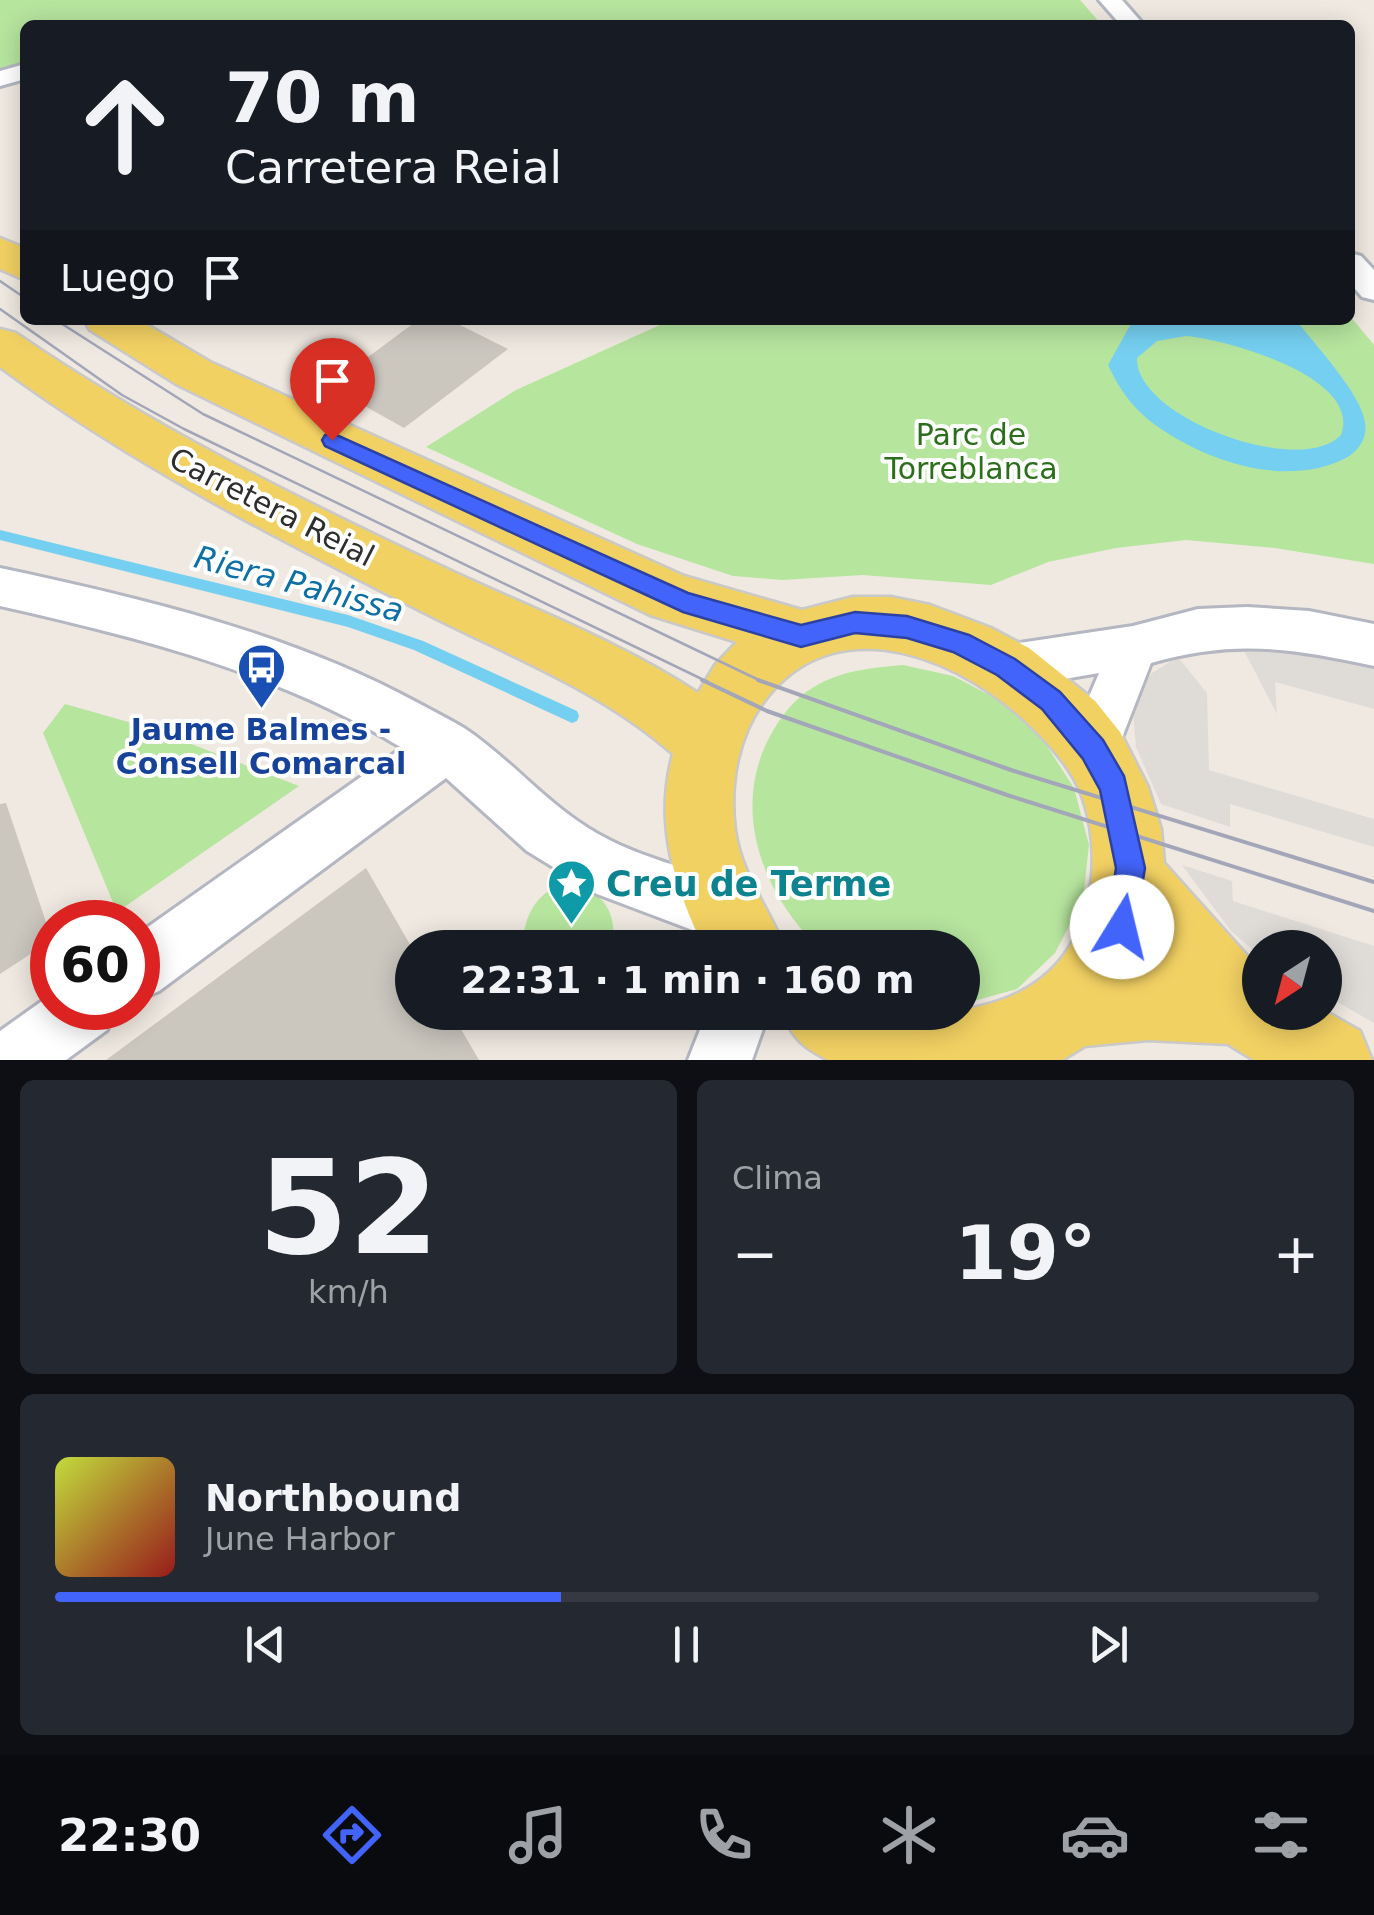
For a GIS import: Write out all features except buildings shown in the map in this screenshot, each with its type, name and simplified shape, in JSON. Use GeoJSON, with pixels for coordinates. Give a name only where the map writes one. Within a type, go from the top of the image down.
{"type":"FeatureCollection","features":[{"type":"Feature","properties":{"kind":"main road"},"geometry":{"type":"LineString","coordinates":[[114,325],[193,373],[671,597],[801,636]]}},
{"type":"Feature","properties":{"kind":"main road","name":"Carretera Reial"},"geometry":{"type":"LineString","coordinates":[[2,348],[141,440],[604,672],[678,714],[709,743]]}},
{"type":"Feature","properties":{"kind":"main road"},"geometry":{"type":"LineString","coordinates":[[734,928],[700,828],[700,778],[724,706],[742,679],[766,656],[801,636],[855,623],[907,627],[960,643],[1006,667],[1051,700],[1093,749],[1114,786],[1126,834],[1130,879],[1122,927],[1102,972],[1074,1006],[1037,1031],[1000,1046],[898,1045]]}},
{"type":"Feature","properties":{"kind":"main road"},"geometry":{"type":"LineString","coordinates":[[1130,879],[1238,1005],[1331,1060]]}},
{"type":"Feature","properties":{"kind":"main road"},"geometry":{"type":"LineString","coordinates":[[1074,1006],[1148,1001],[1238,1005]]}},
{"type":"Feature","properties":{"kind":"street"},"geometry":{"type":"LineString","coordinates":[[1110,0],[1128,20]]}},
{"type":"Feature","properties":{"kind":"street"},"geometry":{"type":"LineString","coordinates":[[1355,269],[1374,290]]}},
{"type":"Feature","properties":{"kind":"street"},"geometry":{"type":"LineString","coordinates":[[0,587],[155,626],[289,670],[375,705],[446,746],[528,818],[586,860],[734,928]]}},
{"type":"Feature","properties":{"kind":"street"},"geometry":{"type":"LineString","coordinates":[[1006,667],[1205,640],[1248,627],[1309,631],[1374,645]]}},
{"type":"Feature","properties":{"kind":"street"},"geometry":{"type":"LineString","coordinates":[[1093,749],[1134,647]]}},
{"type":"Feature","properties":{"kind":"street"},"geometry":{"type":"LineString","coordinates":[[160,954],[446,746]]}},
{"type":"Feature","properties":{"kind":"street"},"geometry":{"type":"LineString","coordinates":[[13,1060],[55,1030]]}},
{"type":"Feature","properties":{"kind":"street"},"geometry":{"type":"LineString","coordinates":[[720,1060],[731,1030]]}},
{"type":"Feature","properties":{"kind":"green space"},"geometry":{"type":"Polygon","coordinates":[[[0,0],[1080,0],[1098,20],[20,20],[20,69],[0,76],[0,0]]]}},
{"type":"Feature","properties":{"kind":"green space","name":"Parc de Torreblanca"},"geometry":{"type":"Polygon","coordinates":[[[1355,322],[1374,345],[1374,564],[1275,548],[1186,540],[1116,548],[1048,562],[991,585],[863,575],[782,580],[733,576],[637,544],[426,447],[516,390],[660,325],[1355,322]]]}},
{"type":"Feature","properties":{"kind":"green space"},"geometry":{"type":"Polygon","coordinates":[[[903,665],[953,676],[1001,701],[1043,740],[1074,788],[1089,845],[1083,899],[1055,953],[1017,989],[980,999],[980,930],[803,930],[768,877],[753,822],[753,794],[769,738],[782,716],[807,692],[857,671],[903,665]]]}},
{"type":"Feature","properties":{"kind":"green space"},"geometry":{"type":"Polygon","coordinates":[[[65,704],[153,729],[299,786],[134,900],[112,900],[43,733],[65,704]]]}},
{"type":"Feature","properties":{"kind":"green space"},"geometry":{"type":"Polygon","coordinates":[[[564,885],[577,885],[603,901],[613,930],[525,930],[536,903],[564,885]]]}},
{"type":"Feature","properties":{"kind":"shaded area"},"geometry":{"type":"Polygon","coordinates":[[[1243,649],[1320,654],[1374,666],[1374,709],[1275,682],[1277,714],[1243,649]]]}},
{"type":"Feature","properties":{"kind":"shaded area"},"geometry":{"type":"Polygon","coordinates":[[[1178,657],[1207,693],[1209,770],[1374,819],[1374,847],[1230,804],[1230,827],[1161,804],[1136,747],[1133,713],[1143,684],[1152,673],[1178,657]]]}},
{"type":"Feature","properties":{"kind":"shaded area"},"geometry":{"type":"Polygon","coordinates":[[[1182,865],[1232,881],[1233,901],[1324,930],[1242,930],[1242,940],[1182,865]]]}},
{"type":"Feature","properties":{"kind":"shaded area"},"geometry":{"type":"Polygon","coordinates":[[[1342,936],[1374,946],[1374,1023],[1342,1005],[1342,936]]]}},
{"type":"Feature","properties":{"kind":"water"},"geometry":{"type":"Polygon","coordinates":[[[1130,325],[1300,325],[1355,397],[1365,422],[1365,434],[1349,456],[1322,467],[1274,471],[1250,467],[1203,452],[1161,429],[1144,416],[1108,365],[1130,325]],[[1186,336],[1157,341],[1137,358],[1144,380],[1162,401],[1223,435],[1292,450],[1321,446],[1341,435],[1342,414],[1332,395],[1286,365],[1230,345],[1186,336]]]}},
{"type":"Feature","properties":{"kind":"waterway","name":"Riera Pahissa"},"geometry":{"type":"LineString","coordinates":[[0,535],[348,621],[418,645],[572,716]]}},
{"type":"Feature","properties":{"kind":"tram line"},"geometry":{"type":"LineString","coordinates":[[0,281],[20,295]]}},
{"type":"Feature","properties":{"kind":"tram line"},"geometry":{"type":"LineString","coordinates":[[0,309],[20,323]]}},
{"type":"Feature","properties":{"kind":"tram line"},"geometry":{"type":"LineString","coordinates":[[23,325],[122,395],[184,429],[708,682]]}},
{"type":"Feature","properties":{"kind":"tram line"},"geometry":{"type":"LineString","coordinates":[[64,325],[203,414],[761,681]]}},
{"type":"Feature","properties":{"kind":"tram line"},"geometry":{"type":"LineString","coordinates":[[702,680],[767,711],[1007,795],[1374,911]]}},
{"type":"Feature","properties":{"kind":"tram line"},"geometry":{"type":"LineString","coordinates":[[761,681],[1011,770],[1374,882]]}},
{"type":"Feature","properties":{"kind":"place","name":"Jaume Balmes - Consell Comarcal"},"geometry":{"type":"Point","coordinates":[261,710]}},
{"type":"Feature","properties":{"kind":"place","name":"Creu de Terme"},"geometry":{"type":"Point","coordinates":[571,926]}},
{"type":"Feature","properties":{"kind":"route"},"geometry":{"type":"LineString","coordinates":[[332,440],[683,602],[801,636],[855,623],[907,627],[960,643],[1006,667],[1051,700],[1093,749],[1114,786],[1130,868],[1122,927]]}}]}
